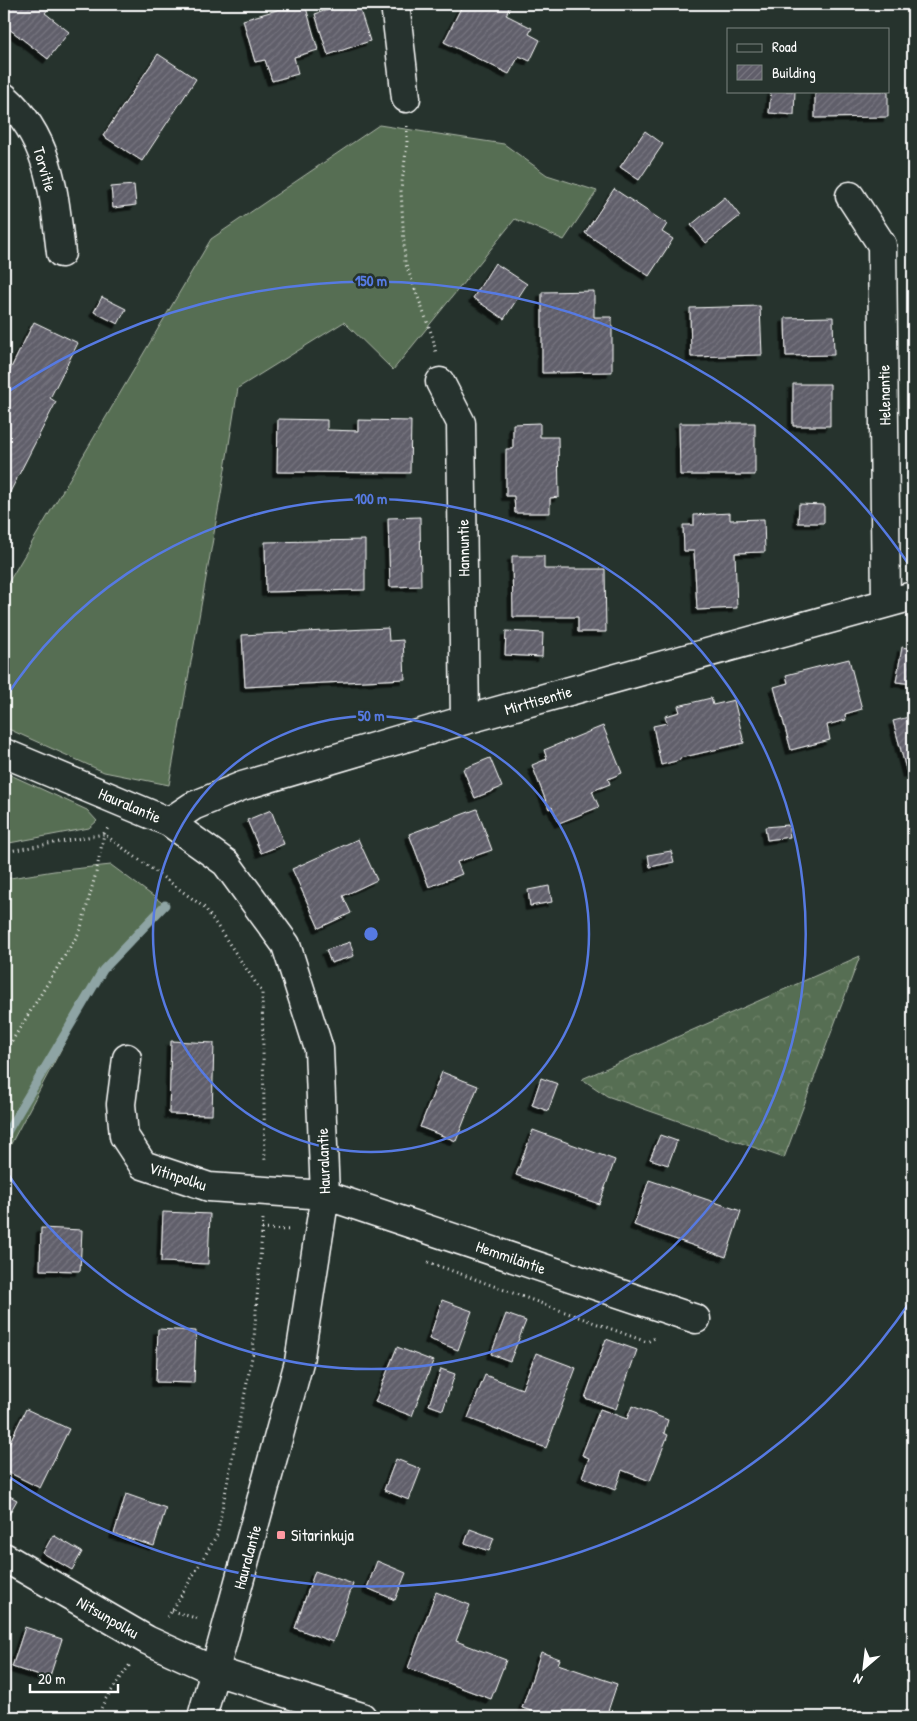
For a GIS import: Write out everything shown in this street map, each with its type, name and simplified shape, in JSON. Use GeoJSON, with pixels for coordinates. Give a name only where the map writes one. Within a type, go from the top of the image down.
{"type":"FeatureCollection","features":[{"type":"Feature","properties":{"kind":"street"},"geometry":{"type":"LineString","coordinates":[[395,4],[406,98]]}},
{"type":"Feature","properties":{"kind":"street","name":"Torvitie"},"geometry":{"type":"LineString","coordinates":[[4,97],[31,127],[47,162],[55,204],[61,253]]}},
{"type":"Feature","properties":{"kind":"street","name":"Helenantie"},"geometry":{"type":"LineString","coordinates":[[850,196],[882,245],[886,603]]}},
{"type":"Feature","properties":{"kind":"street","name":"Hannuntie"},"geometry":{"type":"LineString","coordinates":[[440,382],[462,422],[465,720]]}},
{"type":"Feature","properties":{"kind":"street","name":"Mirttisentie"},"geometry":{"type":"LineString","coordinates":[[169,822],[193,806],[242,786],[465,720],[913,596]]}},
{"type":"Feature","properties":{"kind":"street","name":"Hauralantie"},"geometry":{"type":"LineString","coordinates":[[4,753],[169,822],[226,863],[286,945],[319,1050],[325,1195],[300,1362],[202,1717]]}},
{"type":"Feature","properties":{"kind":"street","name":"Vitinpolku"},"geometry":{"type":"LineString","coordinates":[[127,1058],[121,1104],[124,1136],[143,1166],[209,1187],[325,1195]]}},
{"type":"Feature","properties":{"kind":"street","name":"Hemmiläntie"},"geometry":{"type":"LineString","coordinates":[[325,1195],[696,1319]]}},
{"type":"Feature","properties":{"kind":"street","name":"Nitsunpolku"},"geometry":{"type":"LineString","coordinates":[[4,1557],[147,1640],[215,1671]]}},
{"type":"Feature","properties":{"kind":"street"},"geometry":{"type":"LineString","coordinates":[[215,1671],[362,1717]]}},
{"type":"Feature","properties":{"kind":"path"},"geometry":{"type":"LineString","coordinates":[[406,98],[407,144],[401,190],[405,262],[433,338],[440,382]]}},
{"type":"Feature","properties":{"kind":"path"},"geometry":{"type":"LineString","coordinates":[[4,852],[104,834],[205,908],[262,992],[265,1192],[253,1352],[217,1535],[172,1611],[147,1640],[96,1717]]}},
{"type":"Feature","properties":{"kind":"path"},"geometry":{"type":"LineString","coordinates":[[4,1054],[80,930],[96,873],[104,834]]}},
{"type":"Feature","properties":{"kind":"path"},"geometry":{"type":"LineString","coordinates":[[262,1229],[320,1231]]}},
{"type":"Feature","properties":{"kind":"path"},"geometry":{"type":"LineString","coordinates":[[427,1262],[646,1342],[696,1319]]}},
{"type":"Feature","properties":{"kind":"green space"},"geometry":{"type":"Polygon","coordinates":[[[379,125],[504,144],[547,175],[597,191],[564,240],[515,219],[393,370],[344,322],[238,388],[169,785],[104,772],[4,727],[4,590],[211,239],[379,125]]]}},
{"type":"Feature","properties":{"kind":"green space"},"geometry":{"type":"Polygon","coordinates":[[[4,772],[87,810],[97,821],[89,828],[4,844],[4,772]]]}},
{"type":"Feature","properties":{"kind":"green space"},"geometry":{"type":"Polygon","coordinates":[[[111,865],[165,905],[103,970],[4,1157],[4,879],[111,865]]]}},
{"type":"Feature","properties":{"kind":"green space"},"geometry":{"type":"Polygon","coordinates":[[[860,956],[784,1158],[607,1096],[582,1079],[860,956]]]}},
{"type":"Feature","properties":{"kind":"building"},"geometry":{"type":"Polygon","coordinates":[[[4,4],[52,4],[45,13],[69,32],[48,59],[4,25],[4,4]]]}},
{"type":"Feature","properties":{"kind":"building"},"geometry":{"type":"Polygon","coordinates":[[[297,4],[305,4],[318,50],[294,57],[298,74],[272,81],[265,60],[255,62],[243,20],[297,4]]]}},
{"type":"Feature","properties":{"kind":"building"},"geometry":{"type":"Polygon","coordinates":[[[345,4],[358,4],[370,41],[328,55],[315,14],[345,4]]]}},
{"type":"Feature","properties":{"kind":"building"},"geometry":{"type":"Polygon","coordinates":[[[463,4],[511,4],[506,15],[532,28],[529,34],[540,40],[530,61],[519,56],[509,74],[444,42],[463,4]]]}},
{"type":"Feature","properties":{"kind":"building"},"geometry":{"type":"Polygon","coordinates":[[[158,54],[196,79],[142,161],[103,136],[158,54]]]}},
{"type":"Feature","properties":{"kind":"building"},"geometry":{"type":"Polygon","coordinates":[[[771,92],[795,92],[794,115],[769,113],[771,92]]]}},
{"type":"Feature","properties":{"kind":"building"},"geometry":{"type":"Polygon","coordinates":[[[815,92],[888,92],[888,117],[815,118],[815,92]]]}},
{"type":"Feature","properties":{"kind":"building"},"geometry":{"type":"Polygon","coordinates":[[[645,131],[663,144],[639,180],[620,167],[645,131]]]}},
{"type":"Feature","properties":{"kind":"building"},"geometry":{"type":"Polygon","coordinates":[[[134,185],[136,205],[113,208],[111,187],[134,185]]]}},
{"type":"Feature","properties":{"kind":"building"},"geometry":{"type":"Polygon","coordinates":[[[614,189],[667,224],[662,232],[673,239],[649,276],[585,233],[614,189]]]}},
{"type":"Feature","properties":{"kind":"building"},"geometry":{"type":"Polygon","coordinates":[[[725,197],[740,216],[706,243],[691,225],[725,197]]]}},
{"type":"Feature","properties":{"kind":"building"},"geometry":{"type":"Polygon","coordinates":[[[495,263],[527,284],[504,319],[473,298],[495,263]]]}},
{"type":"Feature","properties":{"kind":"building"},"geometry":{"type":"Polygon","coordinates":[[[594,291],[594,317],[612,317],[612,372],[542,373],[542,292],[594,291]]]}},
{"type":"Feature","properties":{"kind":"building"},"geometry":{"type":"Polygon","coordinates":[[[102,297],[126,309],[118,324],[94,312],[102,297]]]}},
{"type":"Feature","properties":{"kind":"building"},"geometry":{"type":"Polygon","coordinates":[[[760,306],[762,355],[691,357],[690,308],[760,306]]]}},
{"type":"Feature","properties":{"kind":"building"},"geometry":{"type":"Polygon","coordinates":[[[833,317],[834,355],[786,356],[785,318],[833,317]]]}},
{"type":"Feature","properties":{"kind":"building"},"geometry":{"type":"Polygon","coordinates":[[[34,322],[78,343],[50,398],[56,402],[9,494],[4,491],[4,382],[34,322]]]}},
{"type":"Feature","properties":{"kind":"building"},"geometry":{"type":"Polygon","coordinates":[[[793,384],[830,384],[830,426],[793,426],[793,384]]]}},
{"type":"Feature","properties":{"kind":"building"},"geometry":{"type":"Polygon","coordinates":[[[278,419],[327,420],[327,430],[358,431],[358,420],[411,421],[410,473],[277,472],[278,419]]]}},
{"type":"Feature","properties":{"kind":"building"},"geometry":{"type":"Polygon","coordinates":[[[540,423],[540,437],[558,437],[559,497],[550,498],[550,513],[515,513],[514,496],[506,496],[506,449],[513,449],[513,424],[540,423]]]}},
{"type":"Feature","properties":{"kind":"building"},"geometry":{"type":"Polygon","coordinates":[[[679,423],[755,423],[755,475],[680,475],[679,423]]]}},
{"type":"Feature","properties":{"kind":"building"},"geometry":{"type":"Polygon","coordinates":[[[799,504],[824,505],[824,523],[798,523],[799,504]]]}},
{"type":"Feature","properties":{"kind":"building"},"geometry":{"type":"Polygon","coordinates":[[[730,513],[730,520],[764,519],[765,552],[735,553],[737,608],[697,610],[694,551],[684,551],[683,525],[694,525],[694,515],[730,513]]]}},
{"type":"Feature","properties":{"kind":"building"},"geometry":{"type":"Polygon","coordinates":[[[420,517],[421,586],[390,587],[388,518],[420,517]]]}},
{"type":"Feature","properties":{"kind":"building"},"geometry":{"type":"Polygon","coordinates":[[[365,540],[365,590],[266,592],[265,542],[365,540]]]}},
{"type":"Feature","properties":{"kind":"building"},"geometry":{"type":"Polygon","coordinates":[[[512,556],[544,556],[544,569],[605,569],[606,632],[578,632],[578,617],[513,617],[512,556]]]}},
{"type":"Feature","properties":{"kind":"building"},"geometry":{"type":"Polygon","coordinates":[[[388,628],[389,641],[403,640],[405,679],[245,687],[242,635],[388,628]]]}},
{"type":"Feature","properties":{"kind":"building"},"geometry":{"type":"Polygon","coordinates":[[[506,631],[543,633],[542,657],[505,655],[506,631]]]}},
{"type":"Feature","properties":{"kind":"building"},"geometry":{"type":"Polygon","coordinates":[[[902,647],[913,649],[913,684],[896,682],[902,647]]]}},
{"type":"Feature","properties":{"kind":"building"},"geometry":{"type":"Polygon","coordinates":[[[849,659],[862,709],[845,714],[846,720],[827,725],[830,740],[791,750],[774,687],[788,683],[786,675],[849,659]]]}},
{"type":"Feature","properties":{"kind":"building"},"geometry":{"type":"Polygon","coordinates":[[[711,698],[713,705],[734,700],[744,743],[680,758],[680,760],[661,765],[653,726],[667,723],[665,716],[680,712],[678,706],[711,698]]]}},
{"type":"Feature","properties":{"kind":"building"},"geometry":{"type":"Polygon","coordinates":[[[913,716],[913,771],[907,773],[893,721],[913,716]]]}},
{"type":"Feature","properties":{"kind":"building"},"geometry":{"type":"Polygon","coordinates":[[[603,726],[622,773],[608,779],[610,784],[592,791],[599,807],[559,823],[552,807],[549,809],[532,765],[547,759],[544,750],[603,726]]]}},
{"type":"Feature","properties":{"kind":"building"},"geometry":{"type":"Polygon","coordinates":[[[490,758],[502,787],[475,798],[463,769],[490,758]]]}},
{"type":"Feature","properties":{"kind":"building"},"geometry":{"type":"Polygon","coordinates":[[[477,809],[492,850],[457,862],[462,874],[429,887],[409,834],[477,809]]]}},
{"type":"Feature","properties":{"kind":"building"},"geometry":{"type":"Polygon","coordinates":[[[271,810],[284,844],[261,853],[247,820],[271,810]]]}},
{"type":"Feature","properties":{"kind":"building"},"geometry":{"type":"Polygon","coordinates":[[[788,825],[790,837],[767,840],[765,827],[788,825]]]}},
{"type":"Feature","properties":{"kind":"building"},"geometry":{"type":"Polygon","coordinates":[[[358,839],[377,880],[343,896],[351,913],[319,928],[292,869],[358,839]]]}},
{"type":"Feature","properties":{"kind":"building"},"geometry":{"type":"Polygon","coordinates":[[[671,851],[674,862],[650,867],[648,855],[671,851]]]}},
{"type":"Feature","properties":{"kind":"building"},"geometry":{"type":"Polygon","coordinates":[[[549,886],[552,902],[530,906],[528,890],[549,886]]]}},
{"type":"Feature","properties":{"kind":"building"},"geometry":{"type":"Polygon","coordinates":[[[350,942],[354,956],[331,963],[326,950],[350,942]]]}},
{"type":"Feature","properties":{"kind":"building"},"geometry":{"type":"Polygon","coordinates":[[[171,1041],[214,1043],[212,1115],[169,1114],[171,1041]]]}},
{"type":"Feature","properties":{"kind":"building"},"geometry":{"type":"Polygon","coordinates":[[[442,1072],[478,1086],[456,1141],[420,1127],[442,1072]]]}},
{"type":"Feature","properties":{"kind":"building"},"geometry":{"type":"Polygon","coordinates":[[[541,1078],[558,1084],[548,1111],[532,1105],[541,1078]]]}},
{"type":"Feature","properties":{"kind":"building"},"geometry":{"type":"Polygon","coordinates":[[[533,1130],[615,1160],[599,1204],[516,1175],[533,1130]]]}},
{"type":"Feature","properties":{"kind":"building"},"geometry":{"type":"Polygon","coordinates":[[[660,1135],[677,1141],[668,1165],[650,1159],[660,1135]]]}},
{"type":"Feature","properties":{"kind":"building"},"geometry":{"type":"Polygon","coordinates":[[[649,1180],[741,1211],[726,1257],[634,1225],[649,1180]]]}},
{"type":"Feature","properties":{"kind":"building"},"geometry":{"type":"Polygon","coordinates":[[[163,1212],[210,1214],[208,1264],[161,1262],[163,1212]]]}},
{"type":"Feature","properties":{"kind":"building"},"geometry":{"type":"Polygon","coordinates":[[[41,1228],[82,1230],[80,1271],[40,1270],[41,1228]]]}},
{"type":"Feature","properties":{"kind":"building"},"geometry":{"type":"Polygon","coordinates":[[[442,1300],[472,1311],[458,1350],[429,1339],[442,1300]]]}},
{"type":"Feature","properties":{"kind":"building"},"geometry":{"type":"Polygon","coordinates":[[[506,1314],[526,1321],[510,1361],[491,1354],[506,1314]]]}},
{"type":"Feature","properties":{"kind":"building"},"geometry":{"type":"Polygon","coordinates":[[[158,1329],[196,1331],[194,1383],[156,1382],[158,1329]]]}},
{"type":"Feature","properties":{"kind":"building"},"geometry":{"type":"Polygon","coordinates":[[[606,1339],[637,1350],[616,1409],[585,1398],[606,1339]]]}},
{"type":"Feature","properties":{"kind":"building"},"geometry":{"type":"Polygon","coordinates":[[[397,1347],[433,1361],[412,1416],[375,1402],[397,1347]]]}},
{"type":"Feature","properties":{"kind":"building"},"geometry":{"type":"Polygon","coordinates":[[[536,1353],[576,1368],[546,1448],[468,1418],[485,1375],[522,1389],[536,1353]]]}},
{"type":"Feature","properties":{"kind":"building"},"geometry":{"type":"Polygon","coordinates":[[[441,1369],[455,1374],[443,1410],[429,1405],[441,1369]]]}},
{"type":"Feature","properties":{"kind":"building"},"geometry":{"type":"Polygon","coordinates":[[[632,1406],[668,1420],[664,1433],[668,1435],[650,1481],[622,1470],[615,1490],[582,1477],[589,1458],[582,1455],[600,1409],[627,1419],[632,1406]]]}},
{"type":"Feature","properties":{"kind":"building"},"geometry":{"type":"Polygon","coordinates":[[[26,1409],[69,1429],[40,1488],[4,1470],[4,1454],[26,1409]]]}},
{"type":"Feature","properties":{"kind":"building"},"geometry":{"type":"Polygon","coordinates":[[[396,1459],[421,1469],[409,1500],[384,1490],[396,1459]]]}},
{"type":"Feature","properties":{"kind":"building"},"geometry":{"type":"Polygon","coordinates":[[[4,1493],[17,1500],[5,1521],[4,1521],[4,1493]]]}},
{"type":"Feature","properties":{"kind":"building"},"geometry":{"type":"Polygon","coordinates":[[[126,1494],[166,1508],[154,1546],[114,1534],[126,1494]]]}},
{"type":"Feature","properties":{"kind":"building"},"geometry":{"type":"Polygon","coordinates":[[[470,1529],[494,1538],[489,1551],[465,1543],[470,1529]]]}},
{"type":"Feature","properties":{"kind":"building"},"geometry":{"type":"Polygon","coordinates":[[[53,1535],[82,1552],[72,1570],[43,1553],[53,1535]]]}},
{"type":"Feature","properties":{"kind":"building"},"geometry":{"type":"Polygon","coordinates":[[[377,1561],[406,1573],[395,1600],[367,1588],[377,1561]]]}},
{"type":"Feature","properties":{"kind":"building"},"geometry":{"type":"Polygon","coordinates":[[[315,1571],[353,1584],[333,1642],[295,1628],[315,1571]]]}},
{"type":"Feature","properties":{"kind":"building"},"geometry":{"type":"Polygon","coordinates":[[[436,1592],[470,1605],[456,1641],[506,1660],[491,1699],[408,1668],[436,1592]]]}},
{"type":"Feature","properties":{"kind":"building"},"geometry":{"type":"Polygon","coordinates":[[[25,1627],[62,1639],[49,1679],[12,1667],[25,1627]]]}},
{"type":"Feature","properties":{"kind":"building"},"geometry":{"type":"Polygon","coordinates":[[[541,1652],[560,1659],[558,1664],[617,1684],[606,1717],[549,1717],[522,1708],[541,1652]]]}},
{"type":"Feature","properties":{"kind":"waterway"},"geometry":{"type":"LineString","coordinates":[[4,1137],[103,970],[165,905]]}},
{"type":"Feature","properties":{"kind":"place","name":"Sitarinkuja"},"geometry":{"type":"Point","coordinates":[281,1535]}}]}
